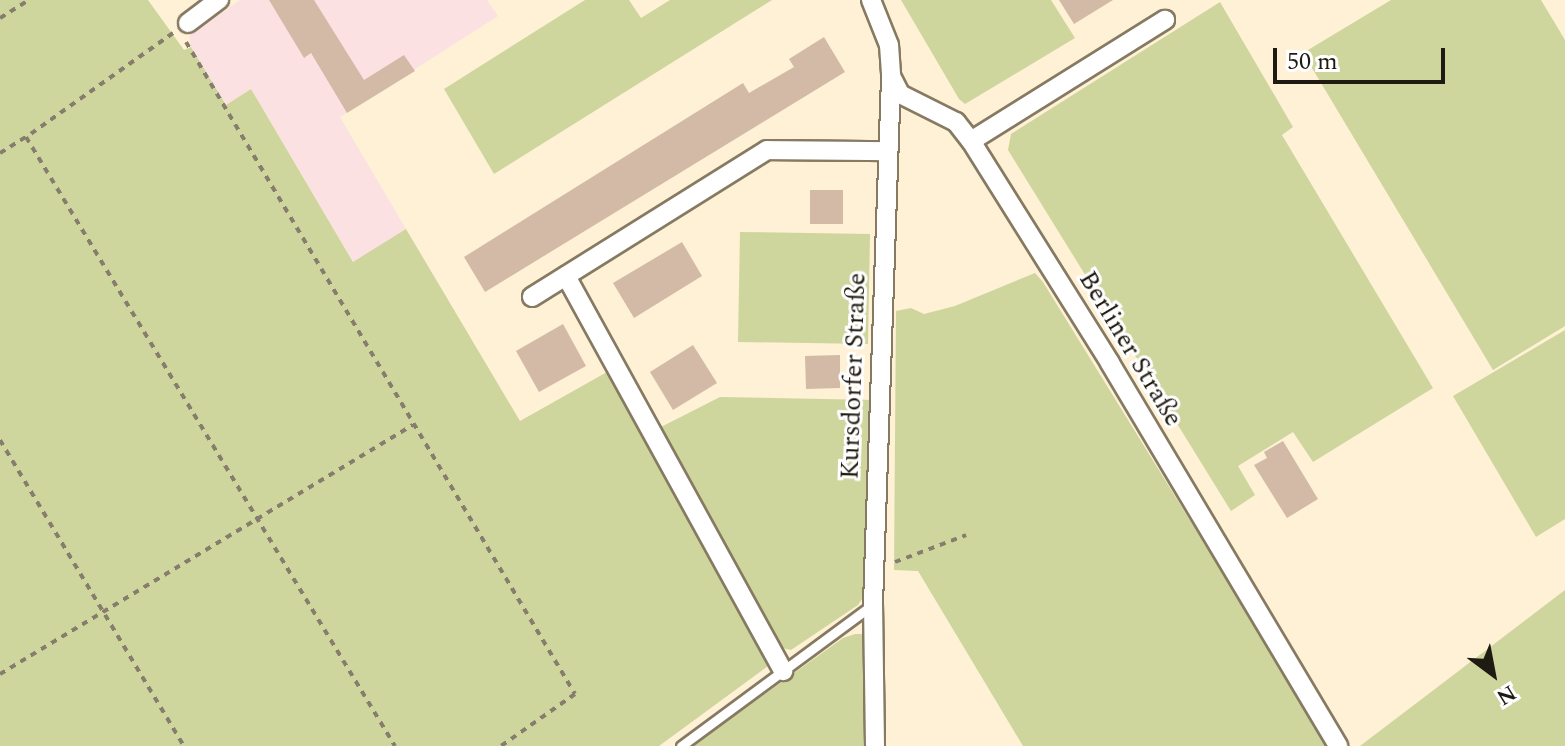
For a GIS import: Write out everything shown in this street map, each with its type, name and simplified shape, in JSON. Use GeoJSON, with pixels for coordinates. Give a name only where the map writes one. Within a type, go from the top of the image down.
{"type":"FeatureCollection","features":[{"type":"Feature","properties":{"kind":"street"},"geometry":{"type":"LineString","coordinates":[[188,23],[219,0]]}},
{"type":"Feature","properties":{"kind":"street"},"geometry":{"type":"LineString","coordinates":[[871,0],[889,45],[891,76]]}},
{"type":"Feature","properties":{"kind":"street"},"geometry":{"type":"LineString","coordinates":[[971,141],[1165,20]]}},
{"type":"Feature","properties":{"kind":"street","name":"Berliner Straße"},"geometry":{"type":"LineString","coordinates":[[891,76],[900,94],[956,122],[971,141],[1110,363],[1338,746]]}},
{"type":"Feature","properties":{"kind":"street","name":"Kursdorfer Straße"},"geometry":{"type":"LineString","coordinates":[[875,746],[873,604],[891,76]]}},
{"type":"Feature","properties":{"kind":"street"},"geometry":{"type":"LineString","coordinates":[[532,297],[767,150],[887,151]]}},
{"type":"Feature","properties":{"kind":"street"},"geometry":{"type":"LineString","coordinates":[[566,276],[783,671]]}},
{"type":"Feature","properties":{"kind":"lane"},"geometry":{"type":"LineString","coordinates":[[681,746],[873,604]]}},
{"type":"Feature","properties":{"kind":"path"},"geometry":{"type":"LineString","coordinates":[[0,18],[29,0]]}},
{"type":"Feature","properties":{"kind":"path"},"geometry":{"type":"LineString","coordinates":[[0,153],[188,23]]}},
{"type":"Feature","properties":{"kind":"path"},"geometry":{"type":"LineString","coordinates":[[188,23],[185,45],[575,694],[501,746]]}},
{"type":"Feature","properties":{"kind":"path"},"geometry":{"type":"LineString","coordinates":[[26,137],[395,746]]}},
{"type":"Feature","properties":{"kind":"path"},"geometry":{"type":"LineString","coordinates":[[0,674],[413,425]]}},
{"type":"Feature","properties":{"kind":"path"},"geometry":{"type":"LineString","coordinates":[[0,440],[184,746]]}},
{"type":"Feature","properties":{"kind":"path"},"geometry":{"type":"LineString","coordinates":[[874,570],[966,535]]}},
{"type":"Feature","properties":{"kind":"shaded area"},"geometry":{"type":"Polygon","coordinates":[[[240,0],[487,0],[498,16],[340,117],[406,229],[354,263],[251,89],[226,105],[191,47],[189,36],[240,0]]]}},
{"type":"Feature","properties":{"kind":"green space"},"geometry":{"type":"Polygon","coordinates":[[[0,0],[148,0],[184,50],[191,47],[226,105],[251,89],[353,262],[406,229],[520,421],[607,372],[768,666],[659,746],[0,746],[0,0]]]}},
{"type":"Feature","properties":{"kind":"green space"},"geometry":{"type":"Polygon","coordinates":[[[585,0],[629,0],[641,18],[670,0],[772,0],[494,174],[444,89],[585,0]]]}},
{"type":"Feature","properties":{"kind":"green space"},"geometry":{"type":"Polygon","coordinates":[[[901,0],[1051,0],[1075,38],[965,104],[959,99],[901,0]]]}},
{"type":"Feature","properties":{"kind":"green space"},"geometry":{"type":"Polygon","coordinates":[[[1391,0],[1541,0],[1565,40],[1565,326],[1493,370],[1303,53],[1391,0]]]}},
{"type":"Feature","properties":{"kind":"green space"},"geometry":{"type":"Polygon","coordinates":[[[1220,2],[1293,127],[1282,135],[1433,388],[1313,462],[1293,432],[1238,466],[1255,495],[1231,511],[1008,150],[1011,134],[1220,2]]]}},
{"type":"Feature","properties":{"kind":"green space"},"geometry":{"type":"Polygon","coordinates":[[[740,232],[870,234],[868,344],[738,342],[740,232]]]}},
{"type":"Feature","properties":{"kind":"green space"},"geometry":{"type":"Polygon","coordinates":[[[1035,273],[1329,746],[1023,746],[918,571],[894,570],[896,311],[911,308],[924,314],[955,306],[1035,273]]]}},
{"type":"Feature","properties":{"kind":"green space"},"geometry":{"type":"Polygon","coordinates":[[[1565,330],[1565,519],[1536,537],[1453,396],[1565,330]]]}},
{"type":"Feature","properties":{"kind":"green space"},"geometry":{"type":"Polygon","coordinates":[[[720,397],[873,400],[868,590],[858,605],[791,650],[782,648],[659,428],[720,397]]]}},
{"type":"Feature","properties":{"kind":"green space"},"geometry":{"type":"Polygon","coordinates":[[[1565,590],[1565,746],[1360,746],[1565,590]]]}},
{"type":"Feature","properties":{"kind":"green space"},"geometry":{"type":"Polygon","coordinates":[[[871,634],[870,746],[692,746],[843,638],[871,634]]]}},
{"type":"Feature","properties":{"kind":"building"},"geometry":{"type":"Polygon","coordinates":[[[269,0],[314,0],[364,80],[404,55],[415,71],[347,113],[311,53],[304,58],[269,0]]]}},
{"type":"Feature","properties":{"kind":"building"},"geometry":{"type":"Polygon","coordinates":[[[1059,0],[1113,0],[1074,24],[1059,0]]]}},
{"type":"Feature","properties":{"kind":"building"},"geometry":{"type":"Polygon","coordinates":[[[824,37],[845,72],[485,292],[464,257],[743,83],[749,93],[794,67],[789,59],[824,37]]]}},
{"type":"Feature","properties":{"kind":"building"},"geometry":{"type":"Polygon","coordinates":[[[810,190],[843,190],[843,224],[810,224],[810,190]]]}},
{"type":"Feature","properties":{"kind":"building"},"geometry":{"type":"Polygon","coordinates":[[[682,242],[702,276],[634,318],[613,283],[682,242]]]}},
{"type":"Feature","properties":{"kind":"building"},"geometry":{"type":"Polygon","coordinates":[[[563,324],[586,366],[539,392],[516,351],[563,324]]]}},
{"type":"Feature","properties":{"kind":"building"},"geometry":{"type":"Polygon","coordinates":[[[693,345],[717,383],[673,410],[650,372],[693,345]]]}},
{"type":"Feature","properties":{"kind":"building"},"geometry":{"type":"Polygon","coordinates":[[[840,355],[840,388],[806,389],[805,356],[840,355]]]}},
{"type":"Feature","properties":{"kind":"building"},"geometry":{"type":"Polygon","coordinates":[[[1283,441],[1318,499],[1287,518],[1254,465],[1267,458],[1264,452],[1283,441]]]}}]}
